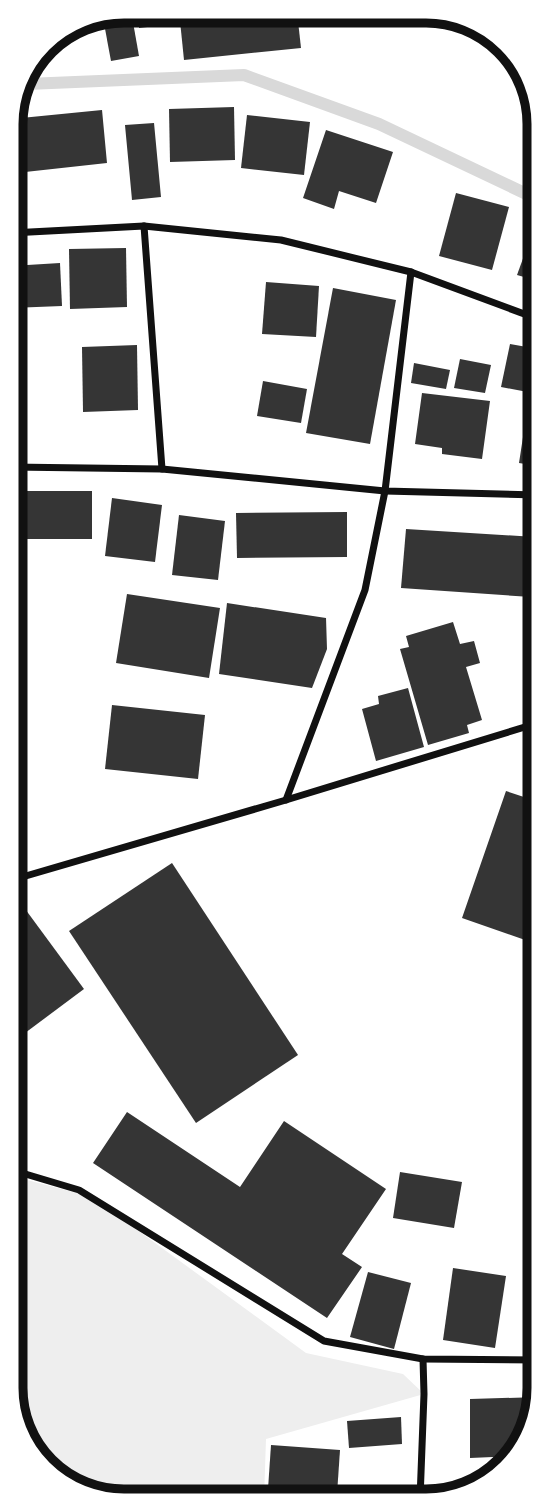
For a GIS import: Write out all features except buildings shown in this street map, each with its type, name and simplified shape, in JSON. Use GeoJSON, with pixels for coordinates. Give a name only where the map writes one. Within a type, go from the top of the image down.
{"type":"FeatureCollection","features":[{"type":"Feature","properties":{"kind":"street"},"geometry":{"type":"LineString","coordinates":[[144,226],[162,469]]}},
{"type":"Feature","properties":{"kind":"street"},"geometry":{"type":"LineString","coordinates":[[23,232],[144,226],[281,240],[411,272],[527,316]]}},
{"type":"Feature","properties":{"kind":"street"},"geometry":{"type":"LineString","coordinates":[[286,800],[365,590],[384,491],[411,272]]}},
{"type":"Feature","properties":{"kind":"street"},"geometry":{"type":"LineString","coordinates":[[23,467],[162,469],[384,491],[527,495]]}},
{"type":"Feature","properties":{"kind":"street"},"geometry":{"type":"LineString","coordinates":[[23,877],[527,726]]}},
{"type":"Feature","properties":{"kind":"street"},"geometry":{"type":"LineString","coordinates":[[23,1173],[79,1190],[324,1341],[423,1359],[527,1360]]}},
{"type":"Feature","properties":{"kind":"street"},"geometry":{"type":"LineString","coordinates":[[421,1489],[423,1359]]}},
{"type":"Feature","properties":{"kind":"shaded area"},"geometry":{"type":"Polygon","coordinates":[[[23,1179],[92,1197],[306,1353],[403,1374],[424,1394],[266,1439],[264,1489],[104,1487],[73,1476],[52,1460],[36,1439],[25,1408],[23,1179]]]}},
{"type":"Feature","properties":{"kind":"waterway"},"geometry":{"type":"LineString","coordinates":[[31,84],[244,75],[379,124],[527,194]]}}]}
